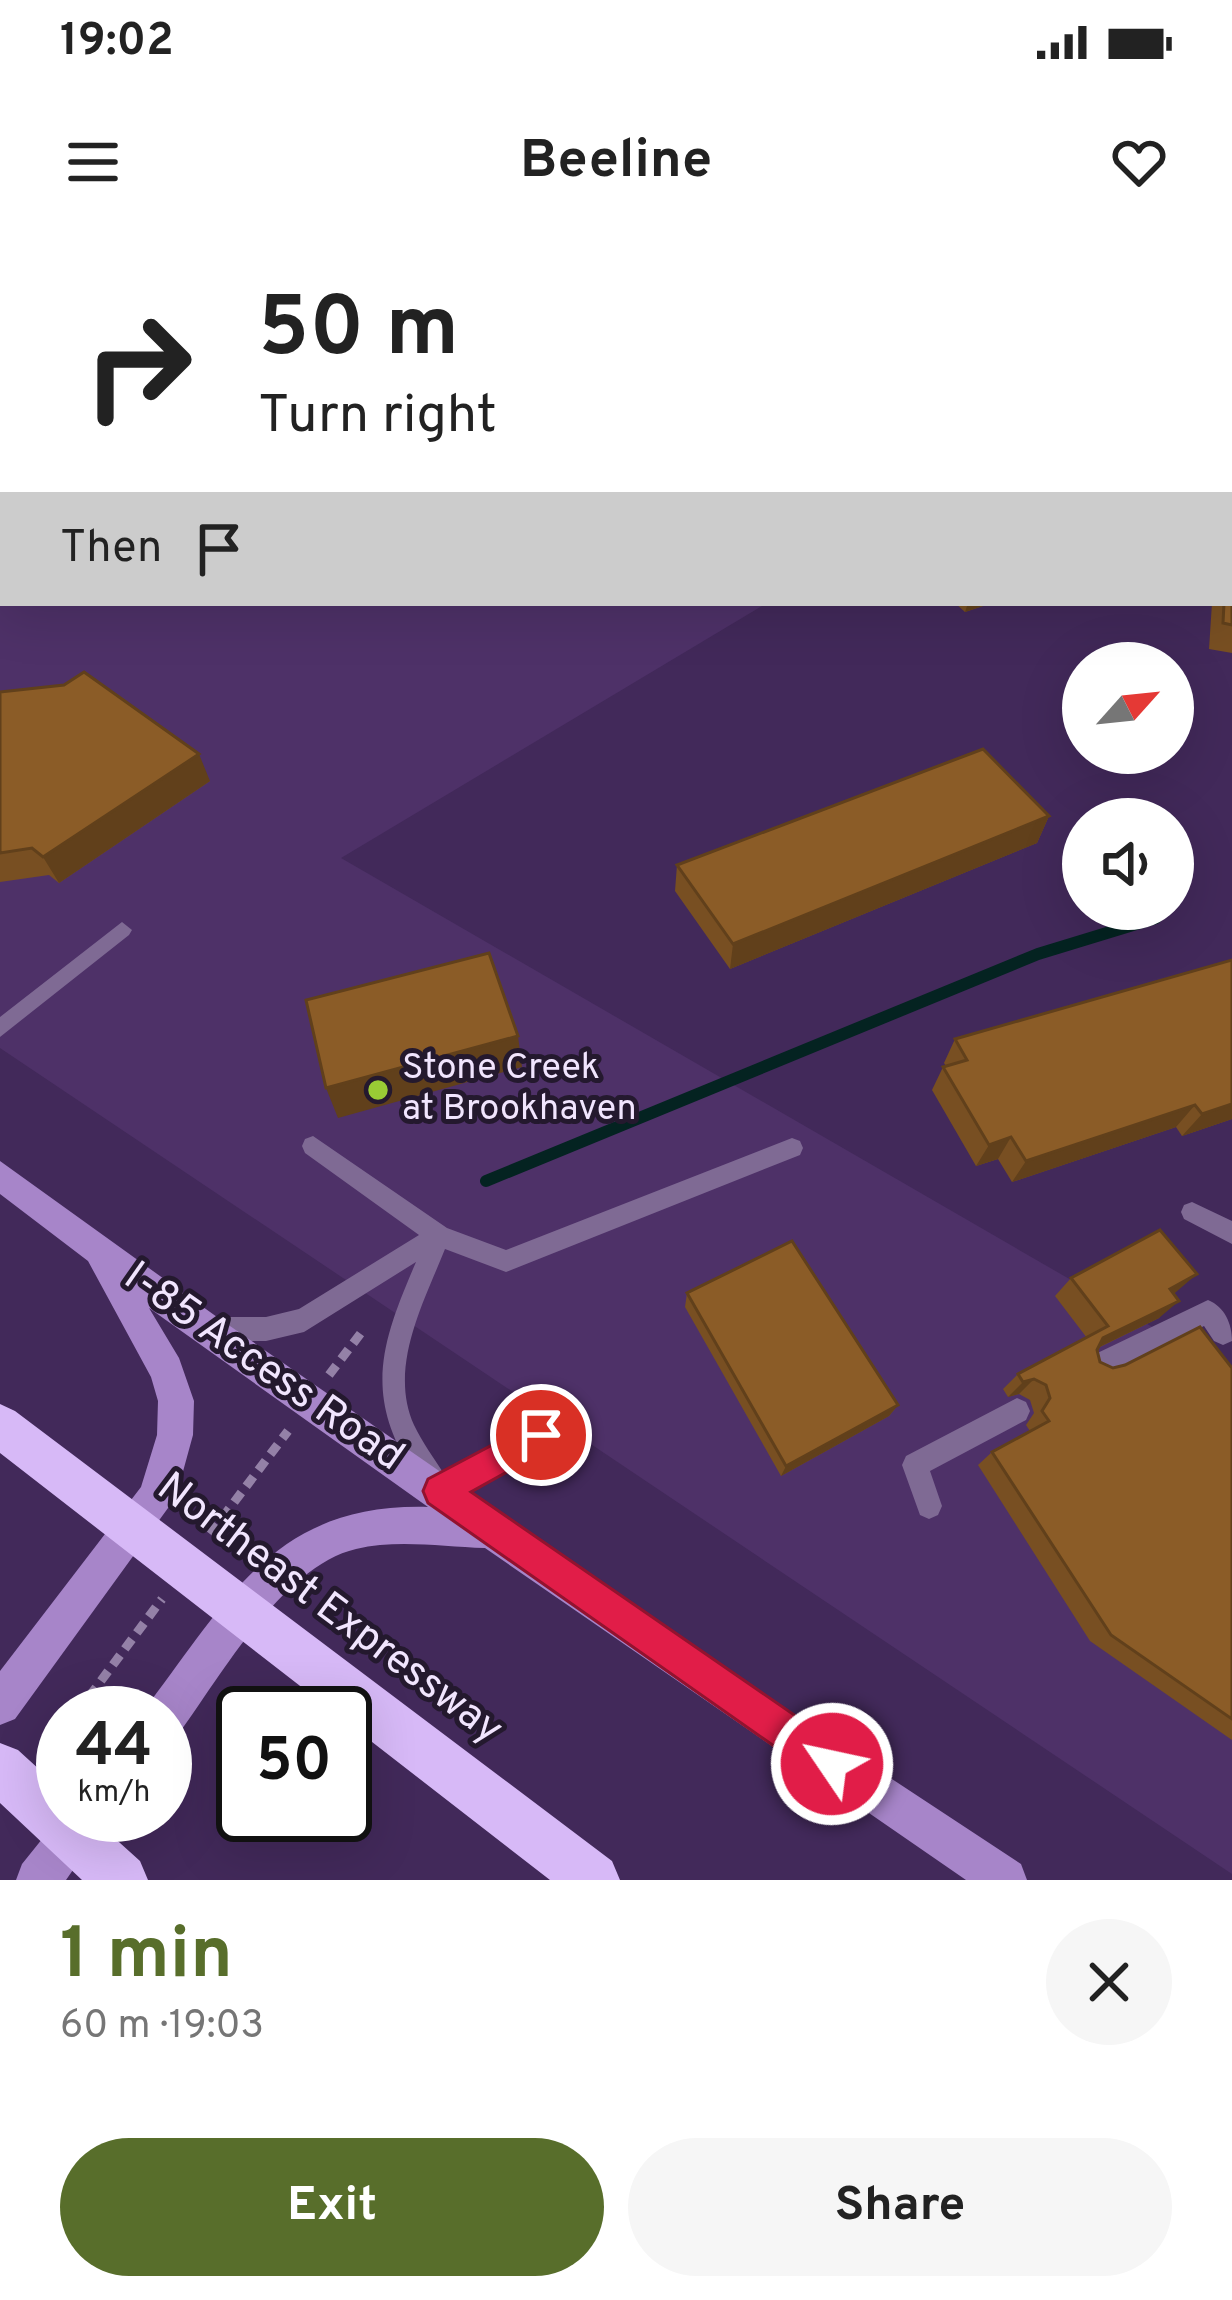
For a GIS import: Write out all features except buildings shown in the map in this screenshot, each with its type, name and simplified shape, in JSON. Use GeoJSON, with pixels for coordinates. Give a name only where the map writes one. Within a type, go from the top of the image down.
{"type":"FeatureCollection","features":[{"type":"Feature","properties":{"kind":"highway","name":"Northeast Expressway"},"geometry":{"type":"LineString","coordinates":[[7,1432],[593,1880]]}},
{"type":"Feature","properties":{"kind":"highway"},"geometry":{"type":"LineString","coordinates":[[0,1768],[121,1880]]}},
{"type":"Feature","properties":{"kind":"main road","name":"I-85 Access Road"},"geometry":{"type":"LineString","coordinates":[[0,1175],[100,1255],[205,1329],[717,1687],[1005,1880]]}},
{"type":"Feature","properties":{"kind":"main road"},"geometry":{"type":"LineString","coordinates":[[0,1705],[157,1497],[176,1436],[176,1401],[166,1370],[100,1255]]}},
{"type":"Feature","properties":{"kind":"main road"},"geometry":{"type":"LineString","coordinates":[[189,1686],[269,1582],[306,1549],[354,1530],[495,1529]]}},
{"type":"Feature","properties":{"kind":"main road"},"geometry":{"type":"LineString","coordinates":[[38,1880],[67,1842]]}},
{"type":"Feature","properties":{"kind":"lane"},"geometry":{"type":"LineString","coordinates":[[0,1029],[122,930]]}},
{"type":"Feature","properties":{"kind":"lane"},"geometry":{"type":"LineString","coordinates":[[313,1146],[439,1236],[506,1261],[792,1148]]}},
{"type":"Feature","properties":{"kind":"lane"},"geometry":{"type":"LineString","coordinates":[[1192,1212],[1232,1233]]}},
{"type":"Feature","properties":{"kind":"lane"},"geometry":{"type":"LineString","coordinates":[[205,1329],[266,1329],[304,1320],[439,1236]]}},
{"type":"Feature","properties":{"kind":"lane"},"geometry":{"type":"LineString","coordinates":[[439,1236],[395,1350],[391,1391],[401,1426],[440,1491],[541,1435]]}},
{"type":"Feature","properties":{"kind":"lane"},"geometry":{"type":"LineString","coordinates":[[1096,1366],[1208,1312],[1223,1333]]}},
{"type":"Feature","properties":{"kind":"lane"},"geometry":{"type":"LineString","coordinates":[[929,1506],[915,1465],[1017,1411]]}},
{"type":"Feature","properties":{"kind":"path"},"geometry":{"type":"LineString","coordinates":[[200,1548],[364,1329]]}},
{"type":"Feature","properties":{"kind":"path"},"geometry":{"type":"LineString","coordinates":[[96,1686],[172,1585]]}},
{"type":"Feature","properties":{"kind":"shaded area"},"geometry":{"type":"Polygon","coordinates":[[[0,606],[762,606],[341,858],[1232,1373],[1232,1874],[0,1048],[0,606]]]}},
{"type":"Feature","properties":{"kind":"waterway"},"geometry":{"type":"LineString","coordinates":[[486,1181],[1038,954],[1117,930]]}},
{"type":"Feature","properties":{"kind":"place","name":"Stone Creek at Brookhaven"},"geometry":{"type":"Point","coordinates":[378,1090]}},
{"type":"Feature","properties":{"kind":"route"},"geometry":{"type":"LineString","coordinates":[[541,1435],[440,1491],[832,1764]]}}]}
